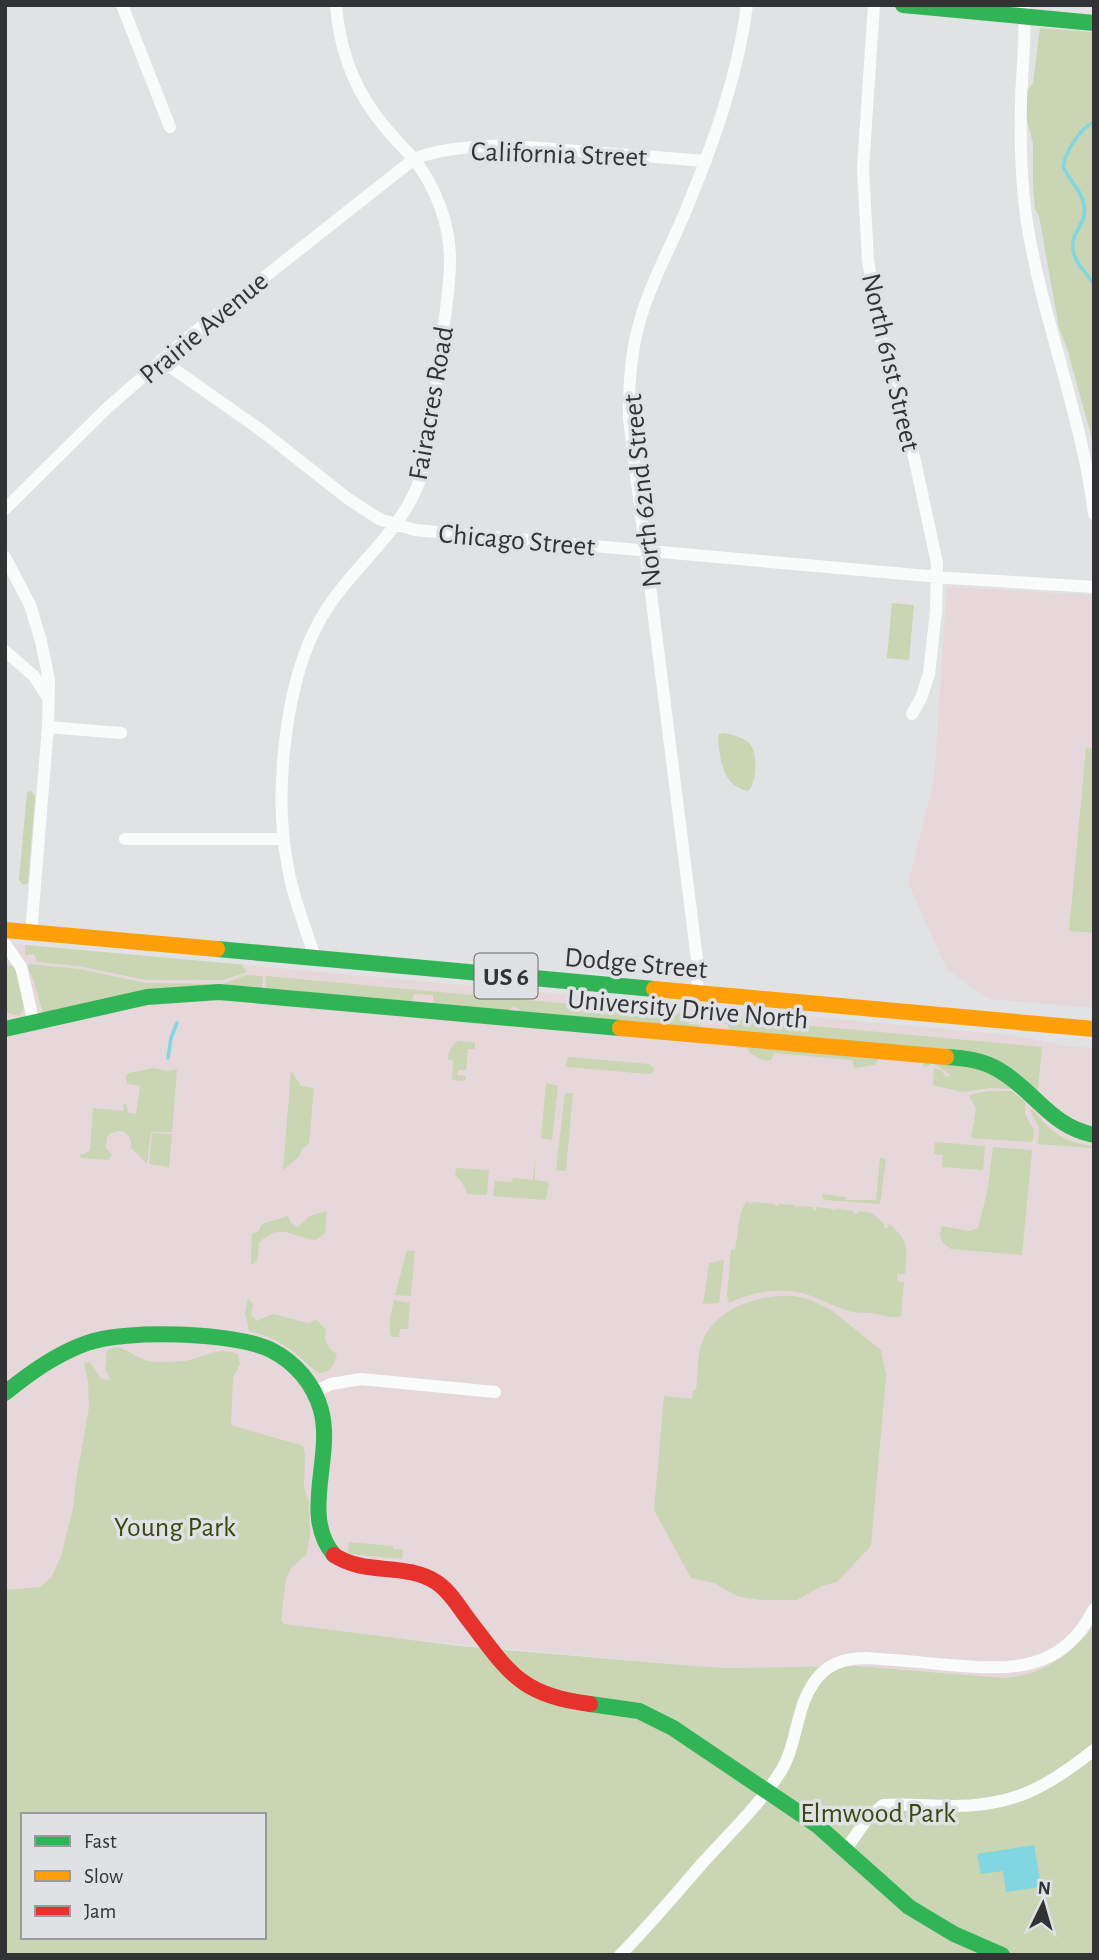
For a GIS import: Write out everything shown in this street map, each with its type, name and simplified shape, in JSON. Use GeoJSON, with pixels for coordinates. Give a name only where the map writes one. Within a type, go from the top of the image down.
{"type":"FeatureCollection","features":[{"type":"Feature","properties":{"kind":"main road"},"geometry":{"type":"LineString","coordinates":[[903,5],[1024,11],[1094,23]]}},
{"type":"Feature","properties":{"kind":"main road","name":"Dodge Street"},"geometry":{"type":"LineString","coordinates":[[5,930],[1094,1029]]}},
{"type":"Feature","properties":{"kind":"main road","name":"University Drive North"},"geometry":{"type":"LineString","coordinates":[[5,1029],[147,997],[219,992],[971,1059],[1009,1075],[1068,1127],[1094,1135]]}},
{"type":"Feature","properties":{"kind":"main road"},"geometry":{"type":"LineString","coordinates":[[5,1394],[58,1354],[93,1340],[135,1333],[232,1340],[261,1346],[291,1363],[314,1392],[322,1412],[325,1434],[319,1529],[332,1553],[348,1563],[421,1573],[440,1585],[528,1687],[550,1697],[616,1705],[649,1715],[767,1790],[846,1849],[884,1887],[920,1916],[959,1937],[1002,1955]]}},
{"type":"Feature","properties":{"kind":"street"},"geometry":{"type":"LineString","coordinates":[[122,5],[170,127]]}},
{"type":"Feature","properties":{"kind":"street","name":"Fairacres Road"},"geometry":{"type":"LineString","coordinates":[[315,958],[292,886],[284,839],[281,796],[294,696],[306,652],[320,619],[338,591],[395,524],[413,496],[424,463],[450,268],[449,242],[438,200],[414,159],[381,123],[358,88],[340,39],[336,5]]}},
{"type":"Feature","properties":{"kind":"street","name":"North 62nd Street"},"geometry":{"type":"LineString","coordinates":[[697,994],[698,967],[629,419],[629,389],[632,355],[646,300],[706,161],[734,71],[747,5]]}},
{"type":"Feature","properties":{"kind":"street","name":"North 61st Street"},"geometry":{"type":"LineString","coordinates":[[874,5],[863,168],[868,260],[881,339],[915,461],[937,563],[936,611],[929,674],[912,714]]}},
{"type":"Feature","properties":{"kind":"street"},"geometry":{"type":"LineString","coordinates":[[1024,11],[1026,31],[1020,136],[1027,220],[1040,293],[1087,470],[1094,514]]}},
{"type":"Feature","properties":{"kind":"street","name":"California Street"},"geometry":{"type":"LineString","coordinates":[[414,159],[431,153],[502,145],[706,161]]}},
{"type":"Feature","properties":{"kind":"street","name":"Prairie Avenue"},"geometry":{"type":"LineString","coordinates":[[5,509],[106,408],[161,360],[414,159]]}},
{"type":"Feature","properties":{"kind":"street","name":"Chicago Street"},"geometry":{"type":"LineString","coordinates":[[161,360],[262,431],[347,498],[379,519],[415,530],[937,577],[1094,587]]}},
{"type":"Feature","properties":{"kind":"street"},"geometry":{"type":"LineString","coordinates":[[5,557],[22,587],[37,626],[49,680],[50,701],[31,933]]}},
{"type":"Feature","properties":{"kind":"street"},"geometry":{"type":"LineString","coordinates":[[5,651],[34,676],[50,701]]}},
{"type":"Feature","properties":{"kind":"street"},"geometry":{"type":"LineString","coordinates":[[48,727],[121,733]]}},
{"type":"Feature","properties":{"kind":"street"},"geometry":{"type":"LineString","coordinates":[[125,839],[284,839]]}},
{"type":"Feature","properties":{"kind":"street"},"geometry":{"type":"LineString","coordinates":[[5,944],[18,960],[23,973],[34,1023]]}},
{"type":"Feature","properties":{"kind":"street"},"geometry":{"type":"LineString","coordinates":[[314,1392],[331,1384],[361,1379],[495,1392]]}},
{"type":"Feature","properties":{"kind":"street"},"geometry":{"type":"LineString","coordinates":[[620,1955],[767,1790],[788,1759],[808,1694],[821,1674],[832,1665],[849,1659],[867,1658],[992,1668],[1027,1665],[1054,1655],[1064,1648],[1083,1628],[1094,1609]]}},
{"type":"Feature","properties":{"kind":"street"},"geometry":{"type":"LineString","coordinates":[[846,1849],[867,1819],[883,1805],[972,1806],[1007,1801],[1061,1776],[1094,1750]]}},
{"type":"Feature","properties":{"kind":"shaded area"},"geometry":{"type":"Polygon","coordinates":[[[947,587],[1094,595],[1094,1008],[989,999],[947,970],[908,883],[934,779],[947,587]]]}},
{"type":"Feature","properties":{"kind":"shaded area"},"geometry":{"type":"Polygon","coordinates":[[[5,943],[1011,1035],[1066,1046],[1094,1048],[1094,1625],[1073,1650],[1054,1663],[1026,1675],[1004,1678],[855,1666],[694,1666],[5,1602],[5,943]]]}},
{"type":"Feature","properties":{"kind":"green space"},"geometry":{"type":"Polygon","coordinates":[[[1040,28],[1094,32],[1094,446],[1059,328],[1039,216],[1035,209],[1033,143],[1026,116],[1026,92],[1033,83],[1040,28]]]}},
{"type":"Feature","properties":{"kind":"green space"},"geometry":{"type":"Polygon","coordinates":[[[892,603],[914,605],[909,660],[887,658],[892,603]]]}},
{"type":"Feature","properties":{"kind":"green space"},"geometry":{"type":"Polygon","coordinates":[[[719,734],[745,740],[753,749],[755,776],[748,791],[733,784],[724,770],[718,738],[719,734]]]}},
{"type":"Feature","properties":{"kind":"green space"},"geometry":{"type":"Polygon","coordinates":[[[1086,748],[1094,749],[1094,933],[1069,931],[1086,748]]]}},
{"type":"Feature","properties":{"kind":"green space"},"geometry":{"type":"Polygon","coordinates":[[[31,791],[35,796],[28,883],[23,885],[19,880],[27,792],[31,791]]]}},
{"type":"Feature","properties":{"kind":"green space"},"geometry":{"type":"Polygon","coordinates":[[[25,945],[246,965],[242,966],[247,972],[223,980],[146,980],[78,966],[37,962],[34,954],[25,955],[25,945]]]}},
{"type":"Feature","properties":{"kind":"green space"},"geometry":{"type":"Polygon","coordinates":[[[30,964],[79,969],[146,983],[223,984],[246,975],[263,976],[262,988],[213,985],[167,988],[43,1013],[27,966],[30,964]]]}},
{"type":"Feature","properties":{"kind":"green space"},"geometry":{"type":"Polygon","coordinates":[[[5,965],[14,966],[21,985],[24,1006],[19,1016],[5,1012],[5,965]]]}},
{"type":"Feature","properties":{"kind":"green space"},"geometry":{"type":"Polygon","coordinates":[[[266,976],[689,1015],[689,1024],[701,1025],[699,1028],[518,1011],[518,1008],[512,1007],[510,1011],[433,1004],[433,995],[414,994],[412,1002],[266,988],[266,976]]]}},
{"type":"Feature","properties":{"kind":"green space"},"geometry":{"type":"Polygon","coordinates":[[[693,1015],[1042,1047],[1038,1090],[1037,1092],[1009,1068],[729,1031],[728,1024],[693,1021],[693,1015]]]}},
{"type":"Feature","properties":{"kind":"green space"},"geometry":{"type":"Polygon","coordinates":[[[458,1041],[475,1042],[475,1049],[468,1049],[466,1070],[458,1070],[457,1075],[466,1076],[465,1081],[452,1080],[453,1060],[448,1060],[450,1049],[458,1041]]]}},
{"type":"Feature","properties":{"kind":"green space"},"geometry":{"type":"Polygon","coordinates":[[[748,1046],[878,1059],[875,1065],[854,1068],[852,1060],[774,1053],[771,1060],[765,1060],[752,1054],[747,1049],[748,1046]]]}},
{"type":"Feature","properties":{"kind":"green space"},"geometry":{"type":"Polygon","coordinates":[[[569,1057],[649,1064],[654,1072],[648,1074],[566,1067],[569,1057]]]}},
{"type":"Feature","properties":{"kind":"green space"},"geometry":{"type":"Polygon","coordinates":[[[923,1062],[969,1065],[983,1069],[1014,1089],[991,1088],[962,1092],[933,1085],[934,1068],[941,1070],[946,1077],[951,1075],[933,1063],[923,1066],[923,1062]]]}},
{"type":"Feature","properties":{"kind":"green space"},"geometry":{"type":"Polygon","coordinates":[[[154,1068],[167,1071],[177,1069],[172,1132],[151,1132],[147,1164],[131,1148],[127,1134],[120,1131],[107,1137],[106,1148],[112,1155],[108,1160],[81,1158],[79,1154],[90,1150],[93,1108],[124,1111],[123,1104],[126,1104],[128,1113],[136,1114],[140,1086],[127,1084],[126,1076],[154,1068]]]}},
{"type":"Feature","properties":{"kind":"green space"},"geometry":{"type":"Polygon","coordinates":[[[291,1071],[301,1086],[314,1088],[309,1143],[302,1149],[299,1157],[283,1170],[291,1071]]]}},
{"type":"Feature","properties":{"kind":"green space"},"geometry":{"type":"Polygon","coordinates":[[[546,1083],[558,1086],[552,1140],[541,1138],[546,1083]]]}},
{"type":"Feature","properties":{"kind":"green space"},"geometry":{"type":"Polygon","coordinates":[[[987,1091],[1011,1091],[1025,1101],[1025,1114],[1034,1130],[1033,1140],[971,1138],[976,1109],[969,1095],[987,1091]]]}},
{"type":"Feature","properties":{"kind":"green space"},"geometry":{"type":"Polygon","coordinates":[[[565,1093],[573,1093],[566,1171],[556,1170],[565,1093]]]}},
{"type":"Feature","properties":{"kind":"green space"},"geometry":{"type":"Polygon","coordinates":[[[1030,1110],[1066,1139],[1094,1146],[1094,1161],[1092,1148],[1038,1144],[1039,1128],[1030,1110]]]}},
{"type":"Feature","properties":{"kind":"green space"},"geometry":{"type":"Polygon","coordinates":[[[152,1133],[172,1134],[169,1167],[149,1164],[152,1133]]]}},
{"type":"Feature","properties":{"kind":"green space"},"geometry":{"type":"Polygon","coordinates":[[[935,1142],[985,1146],[983,1170],[942,1167],[943,1155],[934,1154],[935,1142]]]}},
{"type":"Feature","properties":{"kind":"green space"},"geometry":{"type":"Polygon","coordinates":[[[993,1147],[1032,1150],[1022,1255],[951,1249],[943,1243],[939,1233],[942,1226],[969,1231],[978,1228],[987,1193],[993,1147]]]}},
{"type":"Feature","properties":{"kind":"green space"},"geometry":{"type":"Polygon","coordinates":[[[880,1158],[886,1159],[880,1204],[825,1200],[822,1197],[822,1194],[846,1197],[846,1200],[876,1200],[880,1158]]]}},
{"type":"Feature","properties":{"kind":"green space"},"geometry":{"type":"Polygon","coordinates":[[[535,1159],[535,1180],[549,1182],[546,1200],[493,1196],[495,1181],[512,1182],[513,1178],[533,1180],[535,1159]]]}},
{"type":"Feature","properties":{"kind":"green space"},"geometry":{"type":"Polygon","coordinates":[[[456,1168],[489,1170],[487,1195],[467,1194],[462,1182],[455,1175],[456,1168]]]}},
{"type":"Feature","properties":{"kind":"green space"},"geometry":{"type":"Polygon","coordinates":[[[747,1201],[750,1204],[795,1205],[795,1208],[813,1207],[813,1210],[816,1210],[816,1207],[833,1211],[854,1211],[858,1214],[858,1211],[872,1213],[884,1224],[884,1228],[888,1228],[889,1224],[901,1236],[906,1246],[905,1274],[897,1274],[897,1281],[904,1282],[901,1316],[852,1312],[793,1291],[760,1292],[729,1303],[727,1296],[731,1250],[735,1249],[740,1218],[747,1201]]]}},
{"type":"Feature","properties":{"kind":"green space"},"geometry":{"type":"Polygon","coordinates":[[[327,1211],[325,1233],[316,1240],[286,1232],[273,1233],[259,1243],[257,1262],[251,1265],[252,1234],[259,1231],[262,1224],[288,1216],[291,1223],[298,1227],[309,1216],[327,1211]]]}},
{"type":"Feature","properties":{"kind":"green space"},"geometry":{"type":"Polygon","coordinates":[[[407,1250],[415,1251],[411,1296],[395,1295],[407,1250]]]}},
{"type":"Feature","properties":{"kind":"green space"},"geometry":{"type":"Polygon","coordinates":[[[724,1260],[719,1303],[703,1304],[709,1263],[724,1260]]]}},
{"type":"Feature","properties":{"kind":"green space"},"geometry":{"type":"Polygon","coordinates":[[[793,1296],[808,1299],[831,1310],[881,1350],[886,1376],[871,1546],[837,1582],[822,1586],[797,1600],[739,1597],[714,1583],[691,1578],[654,1510],[664,1396],[692,1399],[693,1390],[696,1390],[701,1346],[715,1322],[726,1313],[751,1301],[793,1296]]]}},
{"type":"Feature","properties":{"kind":"green space"},"geometry":{"type":"Polygon","coordinates":[[[248,1299],[253,1304],[251,1315],[256,1321],[274,1314],[307,1323],[317,1320],[326,1330],[327,1344],[337,1354],[331,1368],[318,1373],[279,1342],[249,1331],[245,1313],[248,1299]]]}},
{"type":"Feature","properties":{"kind":"green space"},"geometry":{"type":"Polygon","coordinates":[[[394,1300],[410,1303],[408,1329],[400,1329],[399,1337],[391,1337],[390,1332],[394,1300]]]}},
{"type":"Feature","properties":{"kind":"green space"},"geometry":{"type":"Polygon","coordinates":[[[117,1347],[157,1362],[186,1361],[219,1352],[238,1354],[240,1364],[233,1378],[231,1425],[303,1446],[304,1487],[309,1503],[310,1535],[306,1555],[291,1568],[286,1579],[281,1620],[284,1624],[459,1646],[694,1666],[855,1666],[1004,1678],[1031,1673],[1055,1662],[1076,1646],[1094,1625],[1094,1955],[5,1955],[5,1590],[40,1587],[52,1577],[61,1556],[73,1508],[89,1407],[84,1363],[90,1362],[101,1379],[110,1380],[105,1369],[107,1350],[117,1347]]]}},
{"type":"Feature","properties":{"kind":"green space"},"geometry":{"type":"Polygon","coordinates":[[[349,1542],[393,1546],[393,1549],[403,1550],[402,1559],[350,1554],[349,1542]]]}},
{"type":"Feature","properties":{"kind":"water"},"geometry":{"type":"Polygon","coordinates":[[[1034,1845],[1041,1887],[1006,1892],[1003,1871],[981,1874],[977,1854],[1034,1845]]]}},
{"type":"Feature","properties":{"kind":"waterway"},"geometry":{"type":"LineString","coordinates":[[1094,122],[1074,141],[1063,166],[1084,205],[1083,219],[1073,241],[1075,257],[1094,284]]}},
{"type":"Feature","properties":{"kind":"waterway"},"geometry":{"type":"LineString","coordinates":[[168,1058],[177,1023]]}},
{"type":"Feature","properties":{"kind":"traffic: fast"},"geometry":{"type":"LineString","coordinates":[[903,5],[1094,23]]}},
{"type":"Feature","properties":{"kind":"traffic: fast"},"geometry":{"type":"LineString","coordinates":[[217,949],[654,989]]}},
{"type":"Feature","properties":{"kind":"traffic: fast"},"geometry":{"type":"LineString","coordinates":[[5,1029],[147,997],[219,992],[620,1028]]}},
{"type":"Feature","properties":{"kind":"traffic: fast"},"geometry":{"type":"LineString","coordinates":[[946,1057],[973,1060],[993,1067],[1012,1078],[1054,1116],[1094,1135]]}},
{"type":"Feature","properties":{"kind":"traffic: fast"},"geometry":{"type":"LineString","coordinates":[[5,1393],[54,1358],[76,1347],[104,1339],[180,1334],[232,1339],[271,1350],[288,1361],[302,1375],[318,1400],[324,1428],[319,1522],[324,1539],[334,1555]]}},
{"type":"Feature","properties":{"kind":"traffic: fast"},"geometry":{"type":"LineString","coordinates":[[590,1704],[639,1711],[673,1728],[817,1825],[909,1907],[954,1934],[1002,1955]]}},
{"type":"Feature","properties":{"kind":"traffic: slow"},"geometry":{"type":"LineString","coordinates":[[5,930],[217,949]]}},
{"type":"Feature","properties":{"kind":"traffic: slow"},"geometry":{"type":"LineString","coordinates":[[654,989],[1094,1029]]}},
{"type":"Feature","properties":{"kind":"traffic: slow"},"geometry":{"type":"LineString","coordinates":[[620,1028],[946,1057]]}},
{"type":"Feature","properties":{"kind":"traffic: jam"},"geometry":{"type":"LineString","coordinates":[[334,1555],[359,1565],[411,1572],[436,1582],[518,1678],[547,1695],[590,1704]]}},
{"type":"Feature","properties":{"kind":"park label","name":"Young Park"},"geometry":{"type":"Point","coordinates":[175,1526]}},
{"type":"Feature","properties":{"kind":"park label","name":"Elmwood Park"},"geometry":{"type":"Point","coordinates":[878,1812]}}]}
